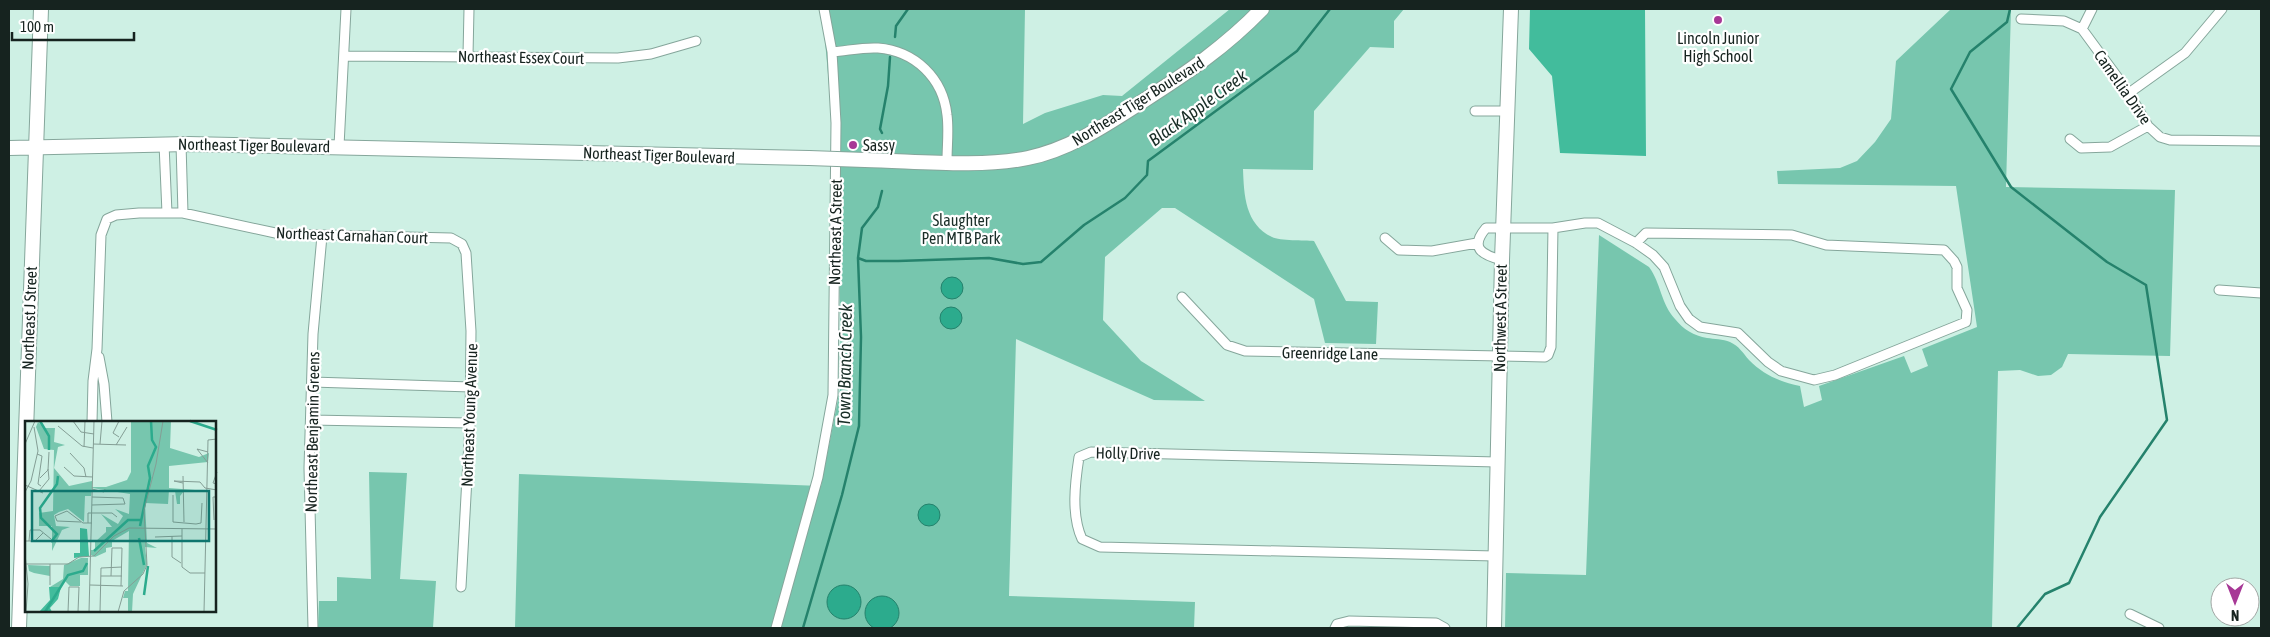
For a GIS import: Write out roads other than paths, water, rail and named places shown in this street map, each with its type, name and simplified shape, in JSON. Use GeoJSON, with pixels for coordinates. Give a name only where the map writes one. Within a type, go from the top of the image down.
{"type":"FeatureCollection","features":[{"type":"Feature","properties":{"kind":"street","name":"Northeast J Street"},"geometry":{"type":"LineString","coordinates":[[28,421],[35,148],[41,9]]}},
{"type":"Feature","properties":{"kind":"street"},"geometry":{"type":"LineString","coordinates":[[340,146],[346,9]]}},
{"type":"Feature","properties":{"kind":"street"},"geometry":{"type":"LineString","coordinates":[[468,56],[469,9]]}},
{"type":"Feature","properties":{"kind":"street","name":"Northeast A Street"},"geometry":{"type":"LineString","coordinates":[[776,628],[818,477],[833,395],[836,123],[832,52],[824,9]]}},
{"type":"Feature","properties":{"kind":"street","name":"Northeast Tiger Boulevard"},"geometry":{"type":"LineString","coordinates":[[9,148],[181,144],[340,146],[865,160],[999,161],[1028,158],[1062,148],[1091,134],[1212,55],[1262,9]]}},
{"type":"Feature","properties":{"kind":"street","name":"Northwest A Street"},"geometry":{"type":"LineString","coordinates":[[1494,628],[1499,355],[1511,9]]}},
{"type":"Feature","properties":{"kind":"street"},"geometry":{"type":"LineString","coordinates":[[2021,19],[2064,21],[2082,29],[2092,9]]}},
{"type":"Feature","properties":{"kind":"street"},"geometry":{"type":"LineString","coordinates":[[2129,94],[2185,53],[2222,9]]}},
{"type":"Feature","properties":{"kind":"street","name":"Camellia Drive"},"geometry":{"type":"LineString","coordinates":[[2082,29],[2129,94],[2148,126],[2160,137],[2170,140],[2261,141]]}},
{"type":"Feature","properties":{"kind":"street","name":"Northeast Essex Court"},"geometry":{"type":"LineString","coordinates":[[344,56],[618,58],[651,54],[696,41]]}},
{"type":"Feature","properties":{"kind":"street"},"geometry":{"type":"LineString","coordinates":[[832,52],[879,48],[900,53],[927,69],[935,79],[943,96],[947,114],[947,161]]}},
{"type":"Feature","properties":{"kind":"street"},"geometry":{"type":"LineString","coordinates":[[1475,111],[1507,111]]}},
{"type":"Feature","properties":{"kind":"street"},"geometry":{"type":"LineString","coordinates":[[2070,139],[2081,148],[2110,147],[2148,126]]}},
{"type":"Feature","properties":{"kind":"street"},"geometry":{"type":"LineString","coordinates":[[164,144],[167,213]]}},
{"type":"Feature","properties":{"kind":"street"},"geometry":{"type":"LineString","coordinates":[[181,144],[183,213]]}},
{"type":"Feature","properties":{"kind":"street","name":"Northeast Carnahan Court"},"geometry":{"type":"LineString","coordinates":[[97,350],[101,235],[107,219],[116,215],[183,213],[265,232],[322,236],[451,238],[462,244]]}},
{"type":"Feature","properties":{"kind":"street"},"geometry":{"type":"LineString","coordinates":[[1502,260],[1482,253],[1478,243],[1479,236],[1486,228],[1554,228],[1585,222],[1598,223],[1654,255],[1664,267],[1680,306],[1690,319],[1700,327],[1738,334],[1768,362],[1781,371],[1814,380],[1835,375],[1966,322],[1967,310],[1957,288],[1954,261],[1944,250],[1826,246],[1792,235],[1646,233],[1636,243]]}},
{"type":"Feature","properties":{"kind":"street","name":"Greenridge Lane"},"geometry":{"type":"LineString","coordinates":[[1182,297],[1227,345],[1245,351],[1545,357],[1550,351],[1554,228]]}},
{"type":"Feature","properties":{"kind":"street","name":"Northeast Benjamin Greens"},"geometry":{"type":"LineString","coordinates":[[313,628],[309,468],[313,334],[322,236]]}},
{"type":"Feature","properties":{"kind":"street"},"geometry":{"type":"LineString","coordinates":[[1385,238],[1399,250],[1432,251],[1478,243]]}},
{"type":"Feature","properties":{"kind":"street","name":"Northeast Young Avenue"},"geometry":{"type":"LineString","coordinates":[[461,587],[471,387],[468,264],[462,244]]}},
{"type":"Feature","properties":{"kind":"street"},"geometry":{"type":"LineString","coordinates":[[2219,290],[2261,293]]}},
{"type":"Feature","properties":{"kind":"street"},"geometry":{"type":"LineString","coordinates":[[92,421],[93,381],[97,350]]}},
{"type":"Feature","properties":{"kind":"street"},"geometry":{"type":"LineString","coordinates":[[97,350],[104,384],[107,421]]}},
{"type":"Feature","properties":{"kind":"street"},"geometry":{"type":"LineString","coordinates":[[312,382],[471,387]]}},
{"type":"Feature","properties":{"kind":"street"},"geometry":{"type":"LineString","coordinates":[[311,420],[470,423]]}},
{"type":"Feature","properties":{"kind":"street","name":"Holly Drive"},"geometry":{"type":"LineString","coordinates":[[1495,556],[1100,547],[1082,539],[1076,526],[1077,473],[1079,457],[1091,452],[1497,462]]}},
{"type":"Feature","properties":{"kind":"street","name":"Northeast J Street"},"geometry":{"type":"LineString","coordinates":[[19,628],[24,578],[25,539]]}},
{"type":"Feature","properties":{"kind":"street"},"geometry":{"type":"LineString","coordinates":[[2130,614],[2159,628]]}},
{"type":"Feature","properties":{"kind":"street"},"geometry":{"type":"LineString","coordinates":[[1335,628],[1337,624],[1349,621],[1436,623],[1445,628]]}},
{"type":"Feature","properties":{"kind":"waterway","name":"Town Branch Creek"},"geometry":{"type":"LineString","coordinates":[[895,37],[896,26],[908,9]]}},
{"type":"Feature","properties":{"kind":"waterway","name":"Black Apple Creek"},"geometry":{"type":"LineString","coordinates":[[858,258],[866,261],[989,258],[1023,264],[1041,262],[1084,225],[1125,198],[1147,175],[1148,161],[1297,51],[1330,9]]}},
{"type":"Feature","properties":{"kind":"waterway"},"geometry":{"type":"LineString","coordinates":[[2010,9],[2007,22],[1970,52],[1951,89],[2011,187],[2107,262],[2146,285],[2167,420],[2100,517],[2069,583],[2045,594],[2017,628]]}},
{"type":"Feature","properties":{"kind":"waterway","name":"Town Branch Creek"},"geometry":{"type":"LineString","coordinates":[[882,133],[880,129],[888,86],[890,57]]}},
{"type":"Feature","properties":{"kind":"waterway","name":"Town Branch Creek"},"geometry":{"type":"LineString","coordinates":[[803,628],[842,495],[859,426],[861,337],[858,258],[862,228],[878,207],[882,191]]}},
{"type":"Feature","properties":{"kind":"place","name":"Lincoln Junior High School"},"geometry":{"type":"Point","coordinates":[1718,20]}},
{"type":"Feature","properties":{"kind":"place","name":"Sassy"},"geometry":{"type":"Point","coordinates":[853,145]}},
{"type":"Feature","properties":{"kind":"park label","name":"Slaughter Pen MTB Park"},"geometry":{"type":"Point","coordinates":[961,229]}}]}
